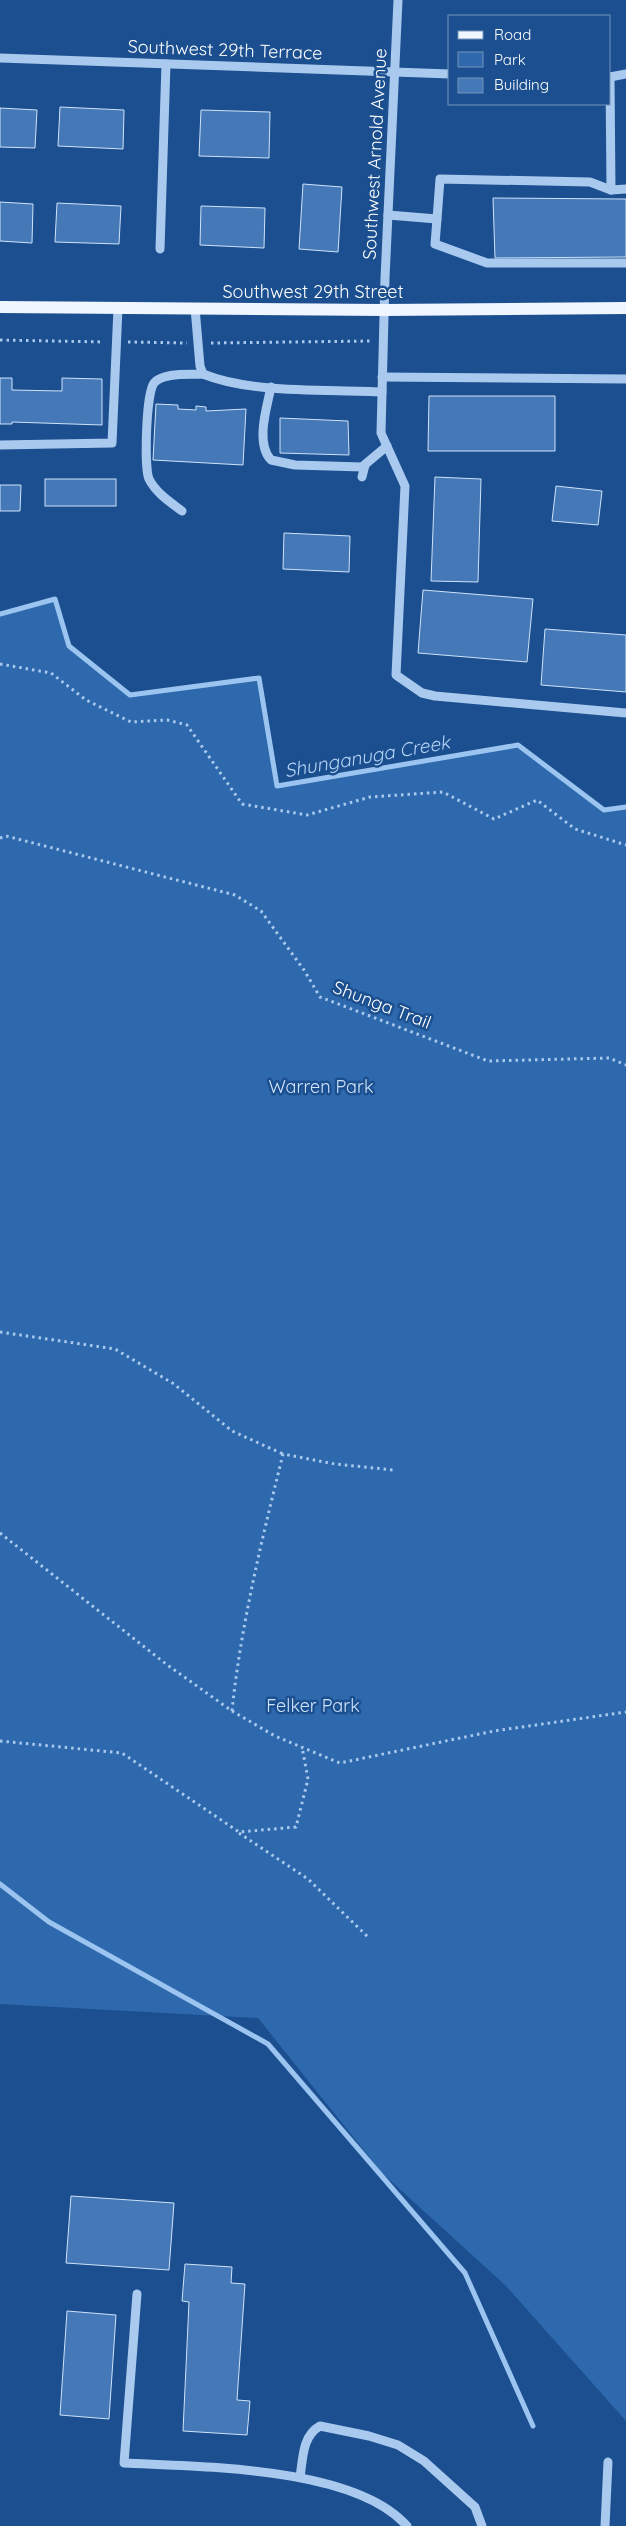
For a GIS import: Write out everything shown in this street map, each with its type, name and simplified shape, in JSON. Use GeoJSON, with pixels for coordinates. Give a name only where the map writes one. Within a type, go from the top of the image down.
{"type":"FeatureCollection","features":[{"type":"Feature","properties":{"kind":"main road","name":"Southwest 29th Street"},"geometry":{"type":"LineString","coordinates":[[0,306],[384,310],[626,308]]}},
{"type":"Feature","properties":{"kind":"street","name":"Southwest Arnold Avenue"},"geometry":{"type":"LineString","coordinates":[[398,0],[384,310],[381,433],[405,486],[396,675],[422,693],[435,696],[626,712]]}},
{"type":"Feature","properties":{"kind":"street","name":"Southwest 29th Terrace"},"geometry":{"type":"LineString","coordinates":[[0,58],[448,74]]}},
{"type":"Feature","properties":{"kind":"street"},"geometry":{"type":"LineString","coordinates":[[160,249],[166,64]]}},
{"type":"Feature","properties":{"kind":"street"},"geometry":{"type":"LineString","coordinates":[[611,76],[626,74]]}},
{"type":"Feature","properties":{"kind":"street"},"geometry":{"type":"LineString","coordinates":[[610,105],[611,190]]}},
{"type":"Feature","properties":{"kind":"street"},"geometry":{"type":"LineString","coordinates":[[626,189],[611,190],[590,182],[440,179],[435,244],[487,264],[626,263]]}},
{"type":"Feature","properties":{"kind":"street"},"geometry":{"type":"LineString","coordinates":[[388,215],[437,220]]}},
{"type":"Feature","properties":{"kind":"street"},"geometry":{"type":"LineString","coordinates":[[0,445],[112,443],[118,308]]}},
{"type":"Feature","properties":{"kind":"street"},"geometry":{"type":"LineString","coordinates":[[195,308],[200,366],[203,374]]}},
{"type":"Feature","properties":{"kind":"street"},"geometry":{"type":"LineString","coordinates":[[182,511],[161,495],[148,476],[146,427],[149,394],[154,383],[162,378],[203,374],[218,380],[271,387],[382,392]]}},
{"type":"Feature","properties":{"kind":"street"},"geometry":{"type":"LineString","coordinates":[[382,377],[626,379]]}},
{"type":"Feature","properties":{"kind":"street"},"geometry":{"type":"LineString","coordinates":[[271,387],[264,432],[266,453],[271,460],[295,465],[365,466]]}},
{"type":"Feature","properties":{"kind":"street"},"geometry":{"type":"LineString","coordinates":[[362,477],[365,466],[387,446]]}},
{"type":"Feature","properties":{"kind":"street"},"geometry":{"type":"LineString","coordinates":[[137,2294],[124,2463],[253,2470],[300,2478],[372,2501],[385,2508],[407,2526]]}},
{"type":"Feature","properties":{"kind":"street"},"geometry":{"type":"LineString","coordinates":[[300,2478],[306,2442],[311,2431],[320,2426],[369,2436],[398,2445],[424,2461],[475,2507],[482,2526]]}},
{"type":"Feature","properties":{"kind":"street"},"geometry":{"type":"LineString","coordinates":[[605,2526],[608,2462]]}},
{"type":"Feature","properties":{"kind":"path"},"geometry":{"type":"LineString","coordinates":[[0,664],[51,673],[86,700],[132,722],[167,720],[187,725],[242,804],[307,815],[370,797],[443,792],[494,819],[537,800],[575,829],[626,844]]}},
{"type":"Feature","properties":{"kind":"path","name":"Shunga Trail"},"geometry":{"type":"LineString","coordinates":[[0,838],[6,836],[235,895],[261,911],[304,970],[320,997],[488,1060],[608,1058],[626,1065]]}},
{"type":"Feature","properties":{"kind":"path"},"geometry":{"type":"LineString","coordinates":[[0,1332],[115,1349],[174,1384],[232,1431],[283,1454],[335,1464],[393,1470]]}},
{"type":"Feature","properties":{"kind":"path"},"geometry":{"type":"LineString","coordinates":[[232,1711],[238,1652],[246,1624],[260,1547],[283,1454]]}},
{"type":"Feature","properties":{"kind":"path"},"geometry":{"type":"LineString","coordinates":[[0,1533],[158,1658],[232,1711],[274,1736],[340,1763],[494,1731],[626,1712]]}},
{"type":"Feature","properties":{"kind":"path"},"geometry":{"type":"LineString","coordinates":[[0,1741],[122,1753],[308,1879],[370,1938]]}},
{"type":"Feature","properties":{"kind":"path"},"geometry":{"type":"LineString","coordinates":[[239,1832],[296,1827],[308,1779],[301,1747]]}},
{"type":"Feature","properties":{"kind":"green space"},"geometry":{"type":"Polygon","coordinates":[[[55,599],[69,646],[130,695],[259,678],[277,786],[518,745],[604,810],[626,807],[626,2421],[505,2285],[382,2173],[258,2018],[0,2004],[0,614],[55,599]]]}},
{"type":"Feature","properties":{"kind":"building"},"geometry":{"type":"Polygon","coordinates":[[[60,107],[124,110],[123,149],[58,146],[60,107]]]}},
{"type":"Feature","properties":{"kind":"building"},"geometry":{"type":"Polygon","coordinates":[[[0,108],[37,110],[35,148],[0,147],[0,108]]]}},
{"type":"Feature","properties":{"kind":"building"},"geometry":{"type":"Polygon","coordinates":[[[201,110],[270,112],[269,158],[199,156],[201,110]]]}},
{"type":"Feature","properties":{"kind":"building"},"geometry":{"type":"Polygon","coordinates":[[[303,184],[342,187],[338,252],[299,249],[303,184]]]}},
{"type":"Feature","properties":{"kind":"building"},"geometry":{"type":"Polygon","coordinates":[[[493,198],[626,199],[626,257],[495,258],[493,198]]]}},
{"type":"Feature","properties":{"kind":"building"},"geometry":{"type":"Polygon","coordinates":[[[0,202],[33,204],[32,243],[0,241],[0,202]]]}},
{"type":"Feature","properties":{"kind":"building"},"geometry":{"type":"Polygon","coordinates":[[[57,203],[121,206],[119,244],[55,242],[57,203]]]}},
{"type":"Feature","properties":{"kind":"building"},"geometry":{"type":"Polygon","coordinates":[[[201,206],[265,208],[264,248],[200,245],[201,206]]]}},
{"type":"Feature","properties":{"kind":"building"},"geometry":{"type":"Polygon","coordinates":[[[0,378],[12,378],[12,390],[62,391],[62,378],[102,379],[102,425],[12,422],[12,424],[0,424],[0,378]]]}},
{"type":"Feature","properties":{"kind":"building"},"geometry":{"type":"Polygon","coordinates":[[[429,396],[555,396],[555,451],[428,451],[429,396]]]}},
{"type":"Feature","properties":{"kind":"building"},"geometry":{"type":"Polygon","coordinates":[[[156,404],[178,405],[178,409],[196,410],[196,406],[206,407],[206,411],[246,409],[243,465],[153,460],[156,404]]]}},
{"type":"Feature","properties":{"kind":"building"},"geometry":{"type":"Polygon","coordinates":[[[280,418],[348,421],[349,455],[280,453],[280,418]]]}},
{"type":"Feature","properties":{"kind":"building"},"geometry":{"type":"Polygon","coordinates":[[[435,477],[481,479],[478,582],[431,581],[435,477]]]}},
{"type":"Feature","properties":{"kind":"building"},"geometry":{"type":"Polygon","coordinates":[[[45,479],[116,479],[116,506],[45,506],[45,479]]]}},
{"type":"Feature","properties":{"kind":"building"},"geometry":{"type":"Polygon","coordinates":[[[0,485],[21,485],[20,511],[0,511],[0,485]]]}},
{"type":"Feature","properties":{"kind":"building"},"geometry":{"type":"Polygon","coordinates":[[[556,486],[602,491],[598,525],[552,521],[556,486]]]}},
{"type":"Feature","properties":{"kind":"building"},"geometry":{"type":"Polygon","coordinates":[[[284,533],[350,536],[349,572],[283,569],[284,533]]]}},
{"type":"Feature","properties":{"kind":"building"},"geometry":{"type":"Polygon","coordinates":[[[423,590],[533,599],[527,662],[418,653],[423,590]]]}},
{"type":"Feature","properties":{"kind":"building"},"geometry":{"type":"Polygon","coordinates":[[[545,629],[626,635],[626,692],[541,685],[545,629]]]}},
{"type":"Feature","properties":{"kind":"building"},"geometry":{"type":"Polygon","coordinates":[[[71,2196],[174,2203],[169,2270],[66,2263],[71,2196]]]}},
{"type":"Feature","properties":{"kind":"building"},"geometry":{"type":"Polygon","coordinates":[[[185,2264],[232,2267],[231,2283],[245,2284],[237,2400],[250,2401],[247,2435],[183,2431],[189,2302],[182,2301],[185,2264]]]}},
{"type":"Feature","properties":{"kind":"building"},"geometry":{"type":"Polygon","coordinates":[[[67,2311],[116,2315],[109,2419],[60,2415],[67,2311]]]}},
{"type":"Feature","properties":{"kind":"waterway","name":"Shunganuga Creek"},"geometry":{"type":"LineString","coordinates":[[0,614],[55,599],[69,646],[130,695],[259,678],[277,786],[518,745],[604,810],[626,807]]}},
{"type":"Feature","properties":{"kind":"waterway"},"geometry":{"type":"LineString","coordinates":[[0,1884],[49,1922],[268,2044],[465,2273],[533,2426]]}},
{"type":"Feature","properties":{"kind":"park label","name":"Warren Park"},"geometry":{"type":"Point","coordinates":[321,1087]}},
{"type":"Feature","properties":{"kind":"park label","name":"Felker Park"},"geometry":{"type":"Point","coordinates":[313,1706]}}]}
